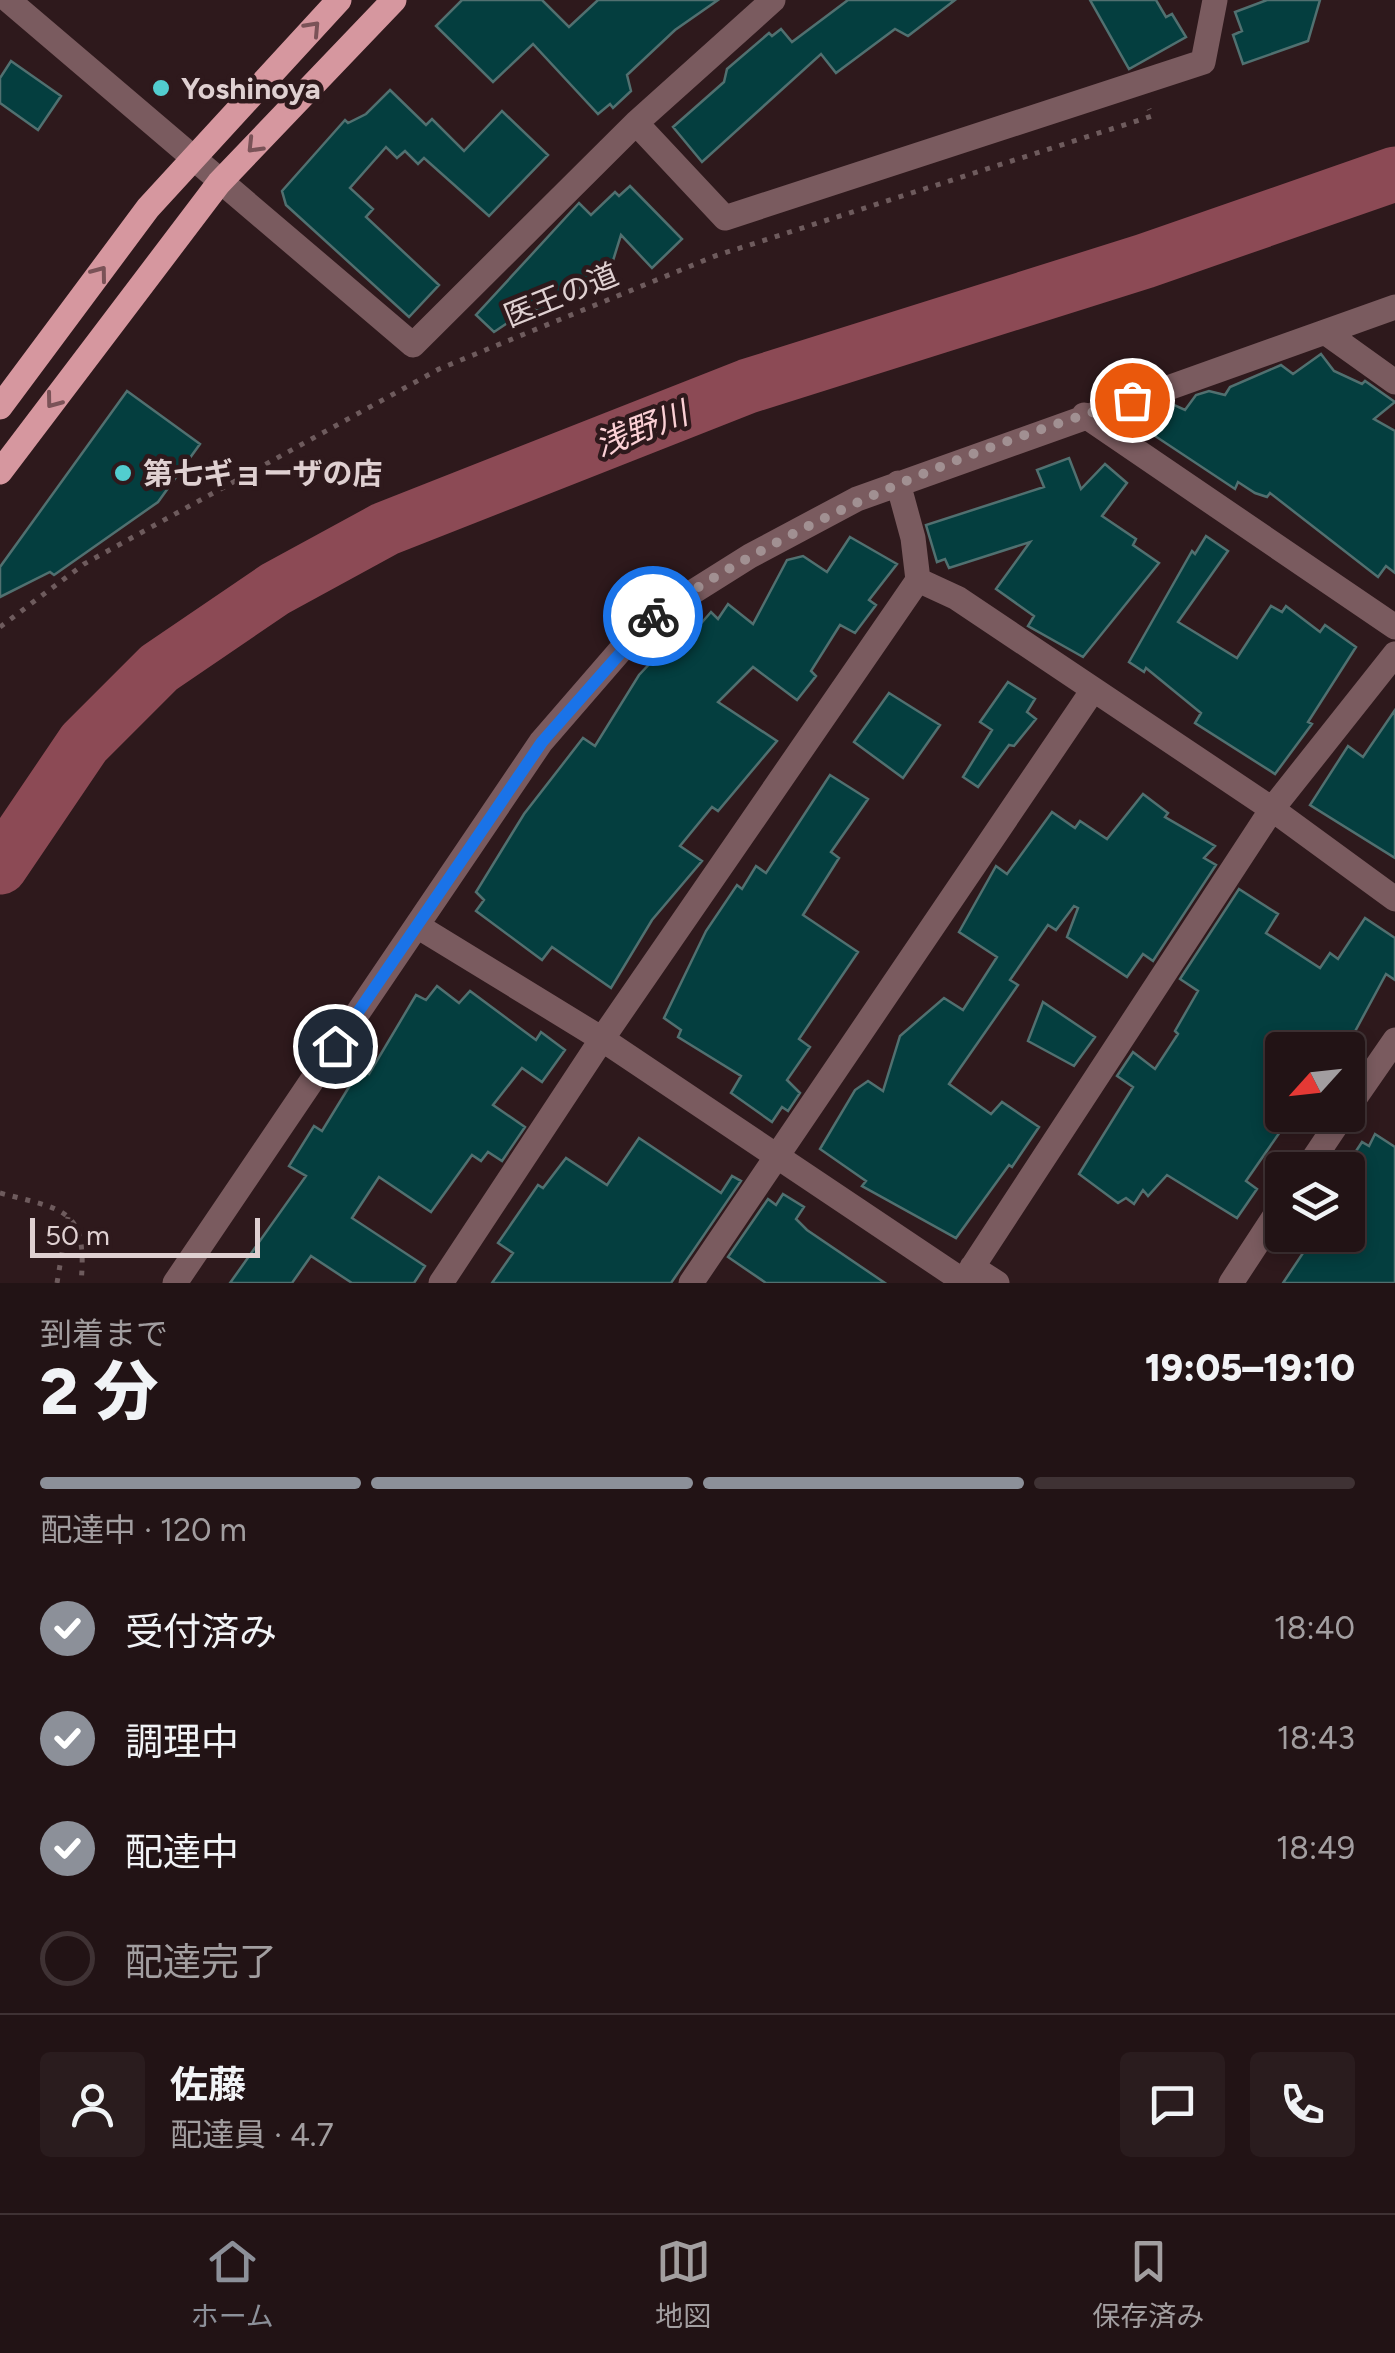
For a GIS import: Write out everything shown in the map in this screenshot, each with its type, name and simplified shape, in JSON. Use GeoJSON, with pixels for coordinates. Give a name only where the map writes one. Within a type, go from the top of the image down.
{"type":"FeatureCollection","features":[{"type":"Feature","properties":{"kind":"main road"},"geometry":{"type":"LineString","coordinates":[[0,407],[148,208],[340,0]]}},
{"type":"Feature","properties":{"kind":"main road"},"geometry":{"type":"LineString","coordinates":[[0,472],[219,182],[394,0]]}},
{"type":"Feature","properties":{"kind":"street"},"geometry":{"type":"LineString","coordinates":[[14,2],[413,345],[636,123],[773,0]]}},
{"type":"Feature","properties":{"kind":"street"},"geometry":{"type":"LineString","coordinates":[[636,123],[726,218],[1202,62],[1214,0]]}},
{"type":"Feature","properties":{"kind":"street"},"geometry":{"type":"LineString","coordinates":[[175,1283],[542,742],[644,622],[750,556],[857,499],[1084,415],[1395,308]]}},
{"type":"Feature","properties":{"kind":"street"},"geometry":{"type":"LineString","coordinates":[[1325,332],[1395,382]]}},
{"type":"Feature","properties":{"kind":"street"},"geometry":{"type":"LineString","coordinates":[[1084,415],[1395,627]]}},
{"type":"Feature","properties":{"kind":"street"},"geometry":{"type":"LineString","coordinates":[[440,1283],[918,580],[913,538],[898,484]]}},
{"type":"Feature","properties":{"kind":"street"},"geometry":{"type":"LineString","coordinates":[[918,580],[956,598],[1272,810],[1395,899]]}},
{"type":"Feature","properties":{"kind":"street"},"geometry":{"type":"LineString","coordinates":[[965,1277],[1272,810],[1395,654]]}},
{"type":"Feature","properties":{"kind":"street"},"geometry":{"type":"LineString","coordinates":[[691,1283],[1093,690]]}},
{"type":"Feature","properties":{"kind":"street"},"geometry":{"type":"LineString","coordinates":[[419,928],[602,1040],[965,1277],[997,1283]]}},
{"type":"Feature","properties":{"kind":"street"},"geometry":{"type":"LineString","coordinates":[[1365,1083],[1395,1040]]}},
{"type":"Feature","properties":{"kind":"street"},"geometry":{"type":"LineString","coordinates":[[1231,1283],[1265,1231]]}},
{"type":"Feature","properties":{"kind":"path","name":"医王の道"},"geometry":{"type":"LineString","coordinates":[[0,627],[84,564],[439,369],[715,256],[1152,116],[1140,82]]}},
{"type":"Feature","properties":{"kind":"path"},"geometry":{"type":"LineString","coordinates":[[0,1194],[59,1208],[68,1217],[84,1244],[81,1283]]}},
{"type":"Feature","properties":{"kind":"path"},"geometry":{"type":"LineString","coordinates":[[58,1283],[68,1217]]}},
{"type":"Feature","properties":{"kind":"building"},"geometry":{"type":"Polygon","coordinates":[[[462,0],[542,0],[569,27],[598,0],[718,0],[675,30],[627,75],[631,91],[613,108],[610,104],[598,114],[533,44],[493,82],[436,26],[462,0]]]}},
{"type":"Feature","properties":{"kind":"building"},"geometry":{"type":"Polygon","coordinates":[[[848,0],[955,0],[908,36],[895,29],[836,73],[821,54],[702,162],[673,127],[724,82],[727,69],[769,33],[772,36],[781,29],[792,42],[848,0]]]}},
{"type":"Feature","properties":{"kind":"building"},"geometry":{"type":"Polygon","coordinates":[[[1090,0],[1156,0],[1166,17],[1172,14],[1186,37],[1129,69],[1090,0]]]}},
{"type":"Feature","properties":{"kind":"building"},"geometry":{"type":"Polygon","coordinates":[[[1267,0],[1320,0],[1308,41],[1243,64],[1233,35],[1242,31],[1235,12],[1267,0]]]}},
{"type":"Feature","properties":{"kind":"building"},"geometry":{"type":"Polygon","coordinates":[[[11,61],[61,96],[38,130],[0,103],[0,78],[11,61]]]}},
{"type":"Feature","properties":{"kind":"building"},"geometry":{"type":"Polygon","coordinates":[[[390,90],[426,125],[432,119],[464,151],[502,111],[548,155],[489,216],[424,158],[418,164],[405,151],[397,158],[386,147],[350,188],[373,209],[366,217],[439,285],[409,317],[286,205],[282,191],[345,120],[348,123],[366,114],[390,90]]]}},
{"type":"Feature","properties":{"kind":"building"},"geometry":{"type":"Polygon","coordinates":[[[630,186],[682,239],[652,268],[621,235],[606,283],[582,291],[572,280],[540,313],[532,305],[515,324],[512,320],[494,332],[476,315],[579,203],[591,215],[615,192],[619,196],[630,186]]]}},
{"type":"Feature","properties":{"kind":"building"},"geometry":{"type":"Polygon","coordinates":[[[1321,354],[1334,371],[1362,384],[1365,381],[1395,402],[1374,419],[1395,431],[1395,573],[1386,566],[1378,577],[1270,493],[1267,497],[1255,493],[1238,482],[1235,489],[1152,434],[1172,404],[1185,410],[1196,395],[1209,391],[1225,395],[1230,387],[1281,365],[1293,374],[1321,354]]]}},
{"type":"Feature","properties":{"kind":"building","name":"第七ギョーザの店"},"geometry":{"type":"Polygon","coordinates":[[[127,391],[200,444],[158,502],[54,575],[50,572],[0,597],[0,567],[127,391]]]}},
{"type":"Feature","properties":{"kind":"building"},"geometry":{"type":"Polygon","coordinates":[[[1069,458],[1081,489],[1105,464],[1127,483],[1102,516],[1136,539],[1133,545],[1159,563],[1083,657],[1028,626],[1034,616],[996,589],[1030,542],[949,568],[945,559],[937,562],[926,525],[1044,487],[1037,470],[1069,458]]]}},
{"type":"Feature","properties":{"kind":"building"},"geometry":{"type":"Polygon","coordinates":[[[1206,536],[1228,551],[1178,622],[1237,658],[1271,606],[1282,612],[1286,606],[1320,632],[1325,625],[1356,647],[1308,722],[1312,724],[1275,774],[1195,723],[1201,713],[1146,668],[1144,672],[1129,662],[1192,551],[1195,554],[1206,536]]]}},
{"type":"Feature","properties":{"kind":"building"},"geometry":{"type":"Polygon","coordinates":[[[850,537],[897,564],[869,600],[876,605],[855,633],[840,625],[811,671],[816,676],[797,700],[753,667],[718,702],[777,741],[718,811],[712,807],[680,846],[702,861],[652,920],[611,988],[552,947],[542,960],[476,911],[484,900],[476,892],[524,814],[583,738],[595,746],[639,675],[676,636],[684,643],[711,612],[718,619],[728,604],[753,624],[787,560],[803,556],[827,572],[850,537]]]}},
{"type":"Feature","properties":{"kind":"building"},"geometry":{"type":"Polygon","coordinates":[[[1008,682],[1035,699],[1027,712],[1036,719],[1014,746],[1009,745],[978,787],[963,777],[992,730],[980,722],[1008,682]]]}},
{"type":"Feature","properties":{"kind":"building"},"geometry":{"type":"Polygon","coordinates":[[[889,693],[940,725],[903,778],[854,742],[889,693]]]}},
{"type":"Feature","properties":{"kind":"building"},"geometry":{"type":"Polygon","coordinates":[[[1395,710],[1395,858],[1310,805],[1348,746],[1363,757],[1395,710]]]}},
{"type":"Feature","properties":{"kind":"building"},"geometry":{"type":"Polygon","coordinates":[[[830,775],[868,799],[831,852],[839,858],[803,915],[858,952],[799,1039],[810,1047],[787,1080],[800,1093],[788,1111],[782,1107],[772,1122],[731,1093],[741,1076],[678,1037],[681,1030],[664,1018],[706,931],[737,885],[742,889],[756,866],[766,873],[830,775]]]}},
{"type":"Feature","properties":{"kind":"building"},"geometry":{"type":"Polygon","coordinates":[[[1143,794],[1168,813],[1165,817],[1215,846],[1204,858],[1216,865],[1153,961],[1143,954],[1127,977],[1067,937],[1078,908],[1074,906],[1056,930],[1048,925],[1010,980],[1018,985],[949,1084],[991,1114],[1002,1102],[1039,1127],[1012,1167],[1009,1165],[956,1238],[862,1186],[866,1181],[820,1149],[855,1090],[868,1081],[883,1091],[900,1036],[944,998],[963,1010],[997,957],[959,932],[996,866],[1007,874],[1052,812],[1075,828],[1080,821],[1107,839],[1143,794]]]}},
{"type":"Feature","properties":{"kind":"building"},"geometry":{"type":"Polygon","coordinates":[[[1239,889],[1278,914],[1266,933],[1320,968],[1330,953],[1338,959],[1365,918],[1395,938],[1395,980],[1386,974],[1355,1032],[1265,1032],[1265,1132],[1280,1132],[1246,1181],[1257,1189],[1237,1218],[1167,1175],[1148,1196],[1143,1190],[1134,1204],[1126,1198],[1118,1203],[1079,1174],[1133,1087],[1117,1076],[1133,1052],[1155,1069],[1178,1034],[1175,1031],[1198,991],[1180,979],[1239,889]]]}},
{"type":"Feature","properties":{"kind":"building"},"geometry":{"type":"Polygon","coordinates":[[[437,986],[459,1003],[470,991],[536,1040],[541,1032],[565,1050],[542,1082],[522,1068],[493,1105],[525,1127],[502,1161],[488,1152],[481,1161],[472,1155],[431,1212],[379,1177],[352,1218],[425,1266],[414,1283],[352,1283],[311,1256],[292,1283],[230,1283],[306,1176],[289,1166],[314,1126],[322,1131],[360,1069],[369,1074],[416,995],[426,1000],[437,986]]]}},
{"type":"Feature","properties":{"kind":"building"},"geometry":{"type":"Polygon","coordinates":[[[1043,1002],[1095,1037],[1074,1066],[1028,1041],[1043,1002]]]}},
{"type":"Feature","properties":{"kind":"building"},"geometry":{"type":"Polygon","coordinates":[[[1375,1134],[1395,1147],[1395,1283],[1283,1283],[1304,1252],[1365,1252],[1365,1152],[1355,1152],[1362,1142],[1369,1146],[1375,1134]]]}},
{"type":"Feature","properties":{"kind":"building"},"geometry":{"type":"Polygon","coordinates":[[[639,1138],[721,1193],[732,1176],[741,1181],[671,1283],[492,1283],[513,1253],[498,1243],[538,1185],[543,1188],[566,1158],[607,1185],[639,1138]]]}},
{"type":"Feature","properties":{"kind":"building"},"geometry":{"type":"Polygon","coordinates":[[[783,1194],[804,1207],[796,1219],[807,1230],[885,1283],[766,1283],[728,1257],[768,1199],[776,1205],[783,1194]]]}},
{"type":"Feature","properties":{"kind":"waterway","name":"浅野川"},"geometry":{"type":"LineString","coordinates":[[0,867],[84,743],[159,668],[275,589],[385,529],[748,386],[1145,261],[1395,174]]}},
{"type":"Feature","properties":{"kind":"way so far"},"geometry":{"type":"LineString","coordinates":[[653,616],[750,556],[857,499],[1132,400]]}},
{"type":"Feature","properties":{"kind":"place","name":"Yoshinoya"},"geometry":{"type":"Point","coordinates":[161,88]}},
{"type":"Feature","properties":{"kind":"place","name":"第七ギョーザの店"},"geometry":{"type":"Point","coordinates":[123,473]}},
{"type":"Feature","properties":{"kind":"route"},"geometry":{"type":"LineString","coordinates":[[335,1046],[419,928],[542,742],[653,616]]}}]}
